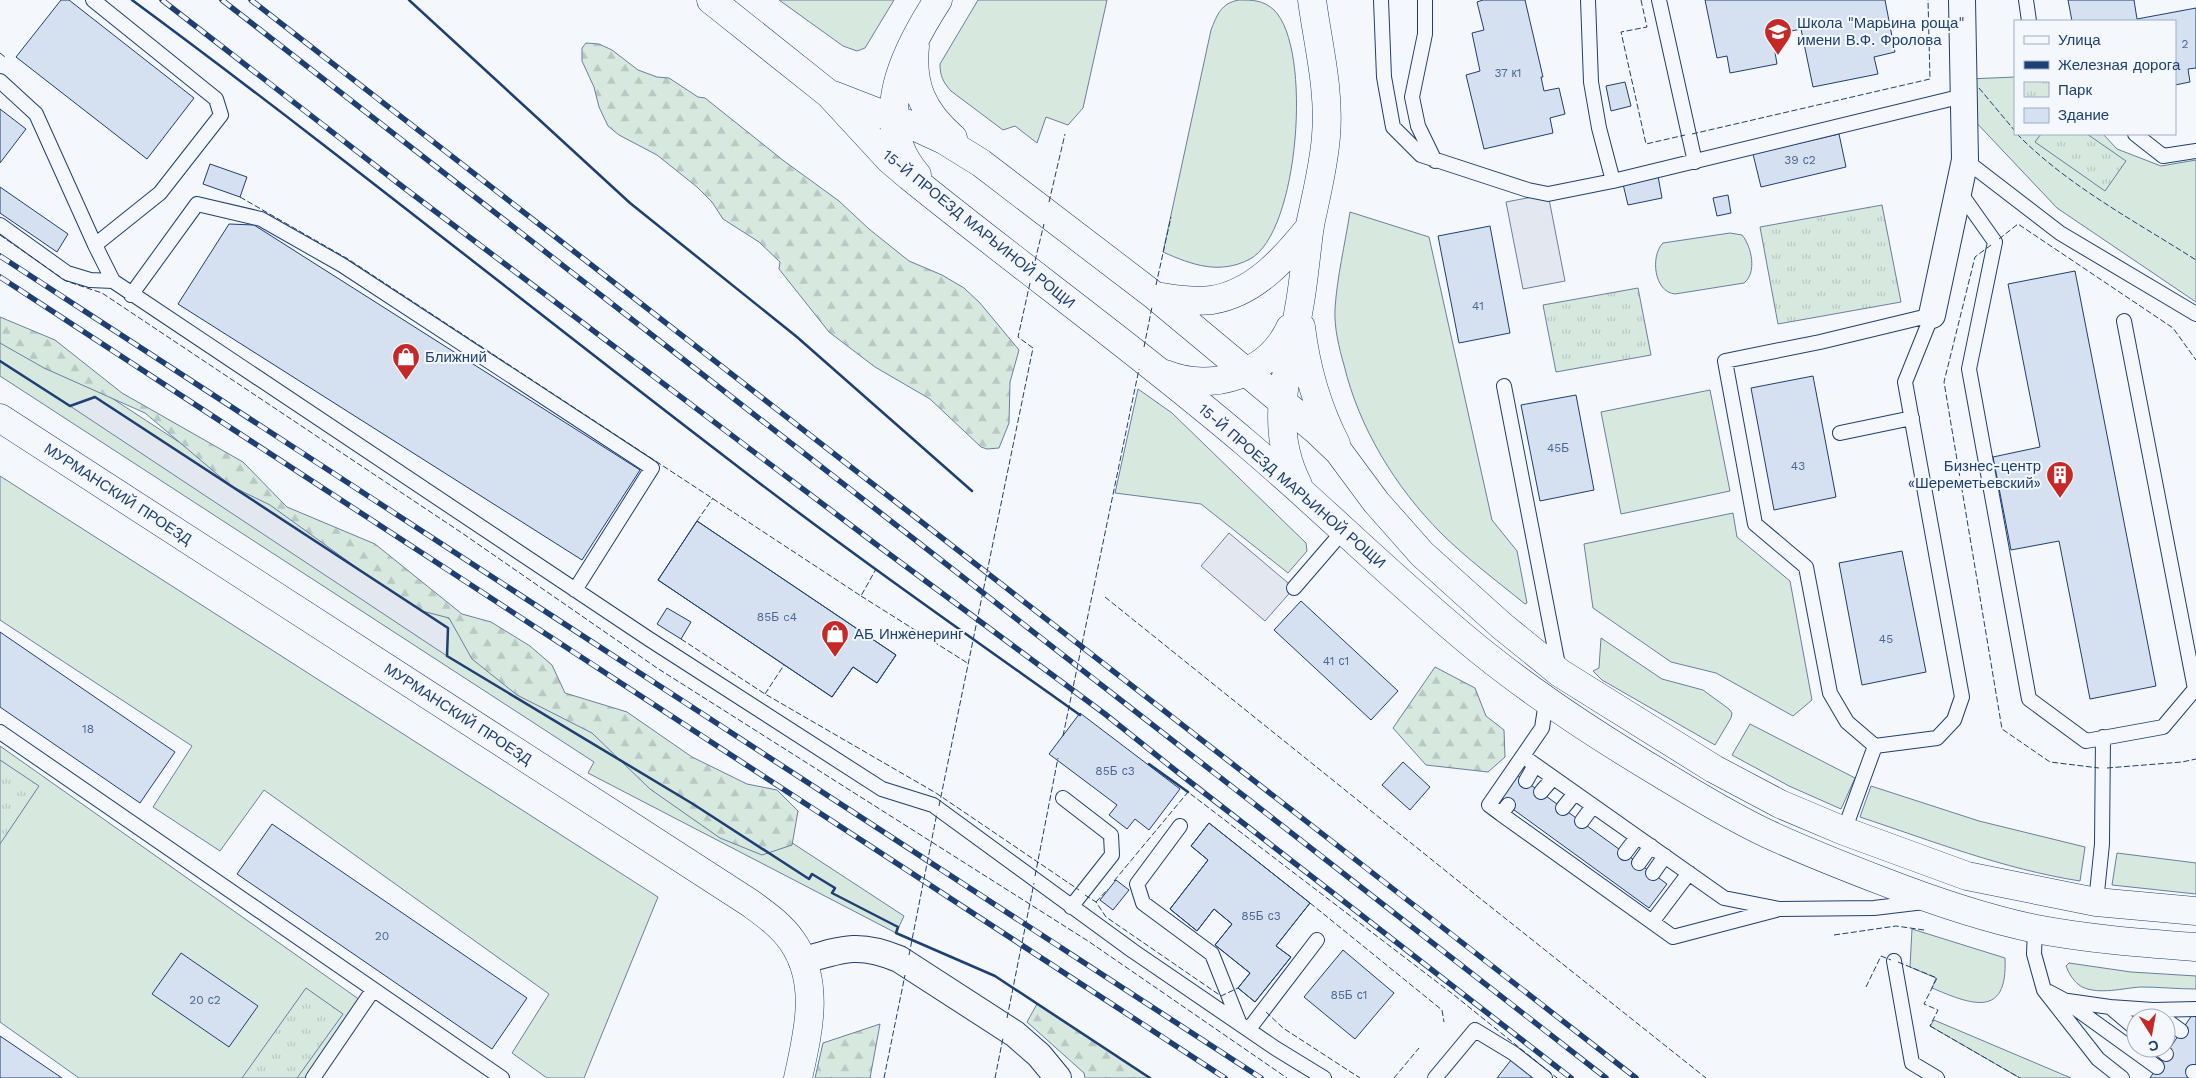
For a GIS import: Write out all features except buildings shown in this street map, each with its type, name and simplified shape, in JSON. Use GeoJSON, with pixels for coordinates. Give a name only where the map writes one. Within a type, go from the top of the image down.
{"type":"FeatureCollection","features":[{"type":"Feature","properties":{"kind":"main road"},"geometry":{"type":"LineString","coordinates":[[711,0],[829,94],[894,118],[944,140],[981,163]]}},
{"type":"Feature","properties":{"kind":"main road"},"geometry":{"type":"LineString","coordinates":[[938,0],[917,32],[901,71],[895,94],[894,118],[900,147],[915,172],[945,206]]}},
{"type":"Feature","properties":{"kind":"main road"},"geometry":{"type":"LineString","coordinates":[[1300,489],[1289,468],[1282,438],[1282,402],[1299,309],[1310,227],[1326,137],[1327,109],[1322,61],[1312,0]]}},
{"type":"Feature","properties":{"kind":"main road"},"geometry":{"type":"LineString","coordinates":[[917,32],[913,66],[920,98],[931,117],[981,163],[1154,296],[1339,452]]}},
{"type":"Feature","properties":{"kind":"main road","name":"15-Й ПРОЕЗД МАРЬИНОЙ РОЩИ"},"geometry":{"type":"LineString","coordinates":[[829,94],[889,159],[945,206],[1161,372],[1300,489],[1474,646],[1546,702],[1597,736],[1764,832],[1834,863],[1933,901],[2035,929],[2134,943],[2196,947]]}},
{"type":"Feature","properties":{"kind":"main road"},"geometry":{"type":"LineString","coordinates":[[1154,296],[1188,301],[1214,300],[1237,292],[1263,277],[1288,254],[1310,227]]}},
{"type":"Feature","properties":{"kind":"main road"},"geometry":{"type":"LineString","coordinates":[[1161,372],[1178,379],[1201,381],[1222,380],[1246,373],[1265,361],[1285,340],[1299,309]]}},
{"type":"Feature","properties":{"kind":"main road"},"geometry":{"type":"LineString","coordinates":[[1299,309],[1310,378],[1325,423],[1339,452],[1376,502],[1422,554],[1502,626],[1560,673],[1714,769],[1780,804],[1844,830],[1967,876],[2096,902],[2196,911]]}},
{"type":"Feature","properties":{"kind":"main road","name":"МУРМАНСКИЙ ПРОЕЗД"},"geometry":{"type":"LineString","coordinates":[[0,418],[750,902],[776,923],[792,942],[802,962],[809,989],[810,1014],[798,1078]]}},
{"type":"Feature","properties":{"kind":"street"},"geometry":{"type":"LineString","coordinates":[[1932,315],[1965,160],[1962,0]]}},
{"type":"Feature","properties":{"kind":"street"},"geometry":{"type":"LineString","coordinates":[[802,962],[855,947],[878,950],[898,959],[1015,1034],[1039,1055],[1058,1078]]}},
{"type":"Feature","properties":{"kind":"lane"},"geometry":{"type":"LineString","coordinates":[[92,0],[216,99],[221,115],[160,193],[95,245]]}},
{"type":"Feature","properties":{"kind":"lane"},"geometry":{"type":"LineString","coordinates":[[1381,0],[1384,76],[1393,127],[1420,155],[1528,190],[1548,194],[1695,162],[1963,96]]}},
{"type":"Feature","properties":{"kind":"lane"},"geometry":{"type":"LineString","coordinates":[[1425,0],[1425,34],[1412,97],[1418,126],[1435,161]]}},
{"type":"Feature","properties":{"kind":"lane"},"geometry":{"type":"LineString","coordinates":[[1588,0],[1591,82],[1599,128],[1613,181]]}},
{"type":"Feature","properties":{"kind":"lane"},"geometry":{"type":"LineString","coordinates":[[1660,0],[1695,162]]}},
{"type":"Feature","properties":{"kind":"lane"},"geometry":{"type":"LineString","coordinates":[[2026,0],[2028,20]]}},
{"type":"Feature","properties":{"kind":"lane"},"geometry":{"type":"LineString","coordinates":[[0,81],[36,114],[113,281],[131,295],[575,590],[882,789],[933,805],[1071,907],[1244,1026],[1324,1078]]}},
{"type":"Feature","properties":{"kind":"lane"},"geometry":{"type":"LineString","coordinates":[[2136,135],[2163,156],[2196,151]]}},
{"type":"Feature","properties":{"kind":"lane"},"geometry":{"type":"LineString","coordinates":[[1965,160],[2060,233],[2196,314]]}},
{"type":"Feature","properties":{"kind":"lane"},"geometry":{"type":"LineString","coordinates":[[1959,190],[1995,242],[1969,369],[2029,699],[2086,741],[2163,727],[2195,689],[2124,321]]}},
{"type":"Feature","properties":{"kind":"lane"},"geometry":{"type":"LineString","coordinates":[[131,295],[197,204],[261,219],[342,265],[652,468],[575,590]]}},
{"type":"Feature","properties":{"kind":"lane"},"geometry":{"type":"LineString","coordinates":[[0,225],[67,274],[90,280],[113,281]]}},
{"type":"Feature","properties":{"kind":"lane"},"geometry":{"type":"LineString","coordinates":[[1932,315],[1905,382],[1962,697],[1954,720],[1937,738],[1875,746],[1847,722],[1830,693],[1806,567],[1755,524],[1724,361],[1820,342],[1932,315]]}},
{"type":"Feature","properties":{"kind":"lane"},"geometry":{"type":"LineString","coordinates":[[1504,386],[1560,673]]}},
{"type":"Feature","properties":{"kind":"lane"},"geometry":{"type":"LineString","coordinates":[[1840,433],[1912,418]]}},
{"type":"Feature","properties":{"kind":"lane"},"geometry":{"type":"LineString","coordinates":[[1294,588],[1344,530]]}},
{"type":"Feature","properties":{"kind":"lane"},"geometry":{"type":"LineString","coordinates":[[1546,702],[1542,728],[1524,757],[1489,805],[1505,810],[1521,821],[1632,902],[1652,922],[1673,937],[1779,909]]}},
{"type":"Feature","properties":{"kind":"lane"},"geometry":{"type":"LineString","coordinates":[[0,732],[502,1078]]}},
{"type":"Feature","properties":{"kind":"lane"},"geometry":{"type":"LineString","coordinates":[[2096,902],[2102,844],[2103,737]]}},
{"type":"Feature","properties":{"kind":"lane"},"geometry":{"type":"LineString","coordinates":[[1844,830],[1875,746]]}},
{"type":"Feature","properties":{"kind":"lane"},"geometry":{"type":"LineString","coordinates":[[1524,757],[1724,898],[1779,909],[1894,907],[1933,901]]}},
{"type":"Feature","properties":{"kind":"lane"},"geometry":{"type":"LineString","coordinates":[[1526,781],[1535,766]]}},
{"type":"Feature","properties":{"kind":"lane"},"geometry":{"type":"LineString","coordinates":[[1541,792],[1553,778]]}},
{"type":"Feature","properties":{"kind":"lane"},"geometry":{"type":"LineString","coordinates":[[1563,808],[1575,793]]}},
{"type":"Feature","properties":{"kind":"lane"},"geometry":{"type":"LineString","coordinates":[[1063,798],[1111,835],[1112,855],[1071,907]]}},
{"type":"Feature","properties":{"kind":"lane"},"geometry":{"type":"LineString","coordinates":[[1582,822],[1593,806]]}},
{"type":"Feature","properties":{"kind":"lane"},"geometry":{"type":"LineString","coordinates":[[1180,826],[1137,884],[1143,903],[1212,954],[1244,1026]]}},
{"type":"Feature","properties":{"kind":"lane"},"geometry":{"type":"LineString","coordinates":[[1625,853],[1637,836]]}},
{"type":"Feature","properties":{"kind":"lane"},"geometry":{"type":"LineString","coordinates":[[1638,863],[1651,846]]}},
{"type":"Feature","properties":{"kind":"lane"},"geometry":{"type":"LineString","coordinates":[[1653,873],[1665,856]]}},
{"type":"Feature","properties":{"kind":"lane"},"geometry":{"type":"LineString","coordinates":[[1652,922],[1689,873]]}},
{"type":"Feature","properties":{"kind":"lane"},"geometry":{"type":"LineString","coordinates":[[2035,929],[2034,954],[2044,990],[2098,1059],[2122,1078]]}},
{"type":"Feature","properties":{"kind":"lane"},"geometry":{"type":"LineString","coordinates":[[1244,1026],[1317,940]]}},
{"type":"Feature","properties":{"kind":"lane"},"geometry":{"type":"LineString","coordinates":[[1894,961],[1915,1078]]}},
{"type":"Feature","properties":{"kind":"lane"},"geometry":{"type":"LineString","coordinates":[[314,1078],[373,990]]}},
{"type":"Feature","properties":{"kind":"lane"},"geometry":{"type":"LineString","coordinates":[[2044,990],[2064,1000],[2157,1067]]}},
{"type":"Feature","properties":{"kind":"lane"},"geometry":{"type":"LineString","coordinates":[[2064,1000],[2126,1010]]}},
{"type":"Feature","properties":{"kind":"lane"},"geometry":{"type":"LineString","coordinates":[[2110,1007],[2126,1021]]}},
{"type":"Feature","properties":{"kind":"lane"},"geometry":{"type":"LineString","coordinates":[[2176,1013],[2196,1009]]}},
{"type":"Feature","properties":{"kind":"lane"},"geometry":{"type":"LineString","coordinates":[[2176,1027],[2182,1031]]}},
{"type":"Feature","properties":{"kind":"lane"},"geometry":{"type":"LineString","coordinates":[[1435,1078],[1475,1030],[1513,1053],[1545,1078]]}},
{"type":"Feature","properties":{"kind":"lane"},"geometry":{"type":"LineString","coordinates":[[1912,1063],[1937,1078]]}},
{"type":"Feature","properties":{"kind":"green space"},"geometry":{"type":"Polygon","coordinates":[[[779,0],[894,0],[865,48],[857,51],[843,46],[779,0]]]}},
{"type":"Feature","properties":{"kind":"green space"},"geometry":{"type":"Polygon","coordinates":[[[978,0],[1107,0],[1083,108],[1068,125],[1046,117],[1037,143],[1015,126],[1003,130],[951,91],[942,79],[940,64],[978,0]]]}},
{"type":"Feature","properties":{"kind":"green space"},"geometry":{"type":"Polygon","coordinates":[[[1239,0],[1258,1],[1266,4],[1274,10],[1286,31],[1294,61],[1296,99],[1295,139],[1289,179],[1280,214],[1267,242],[1250,259],[1239,264],[1217,267],[1206,266],[1185,261],[1163,252],[1211,30],[1220,10],[1228,4],[1239,0]]]}},
{"type":"Feature","properties":{"kind":"green space"},"geometry":{"type":"Polygon","coordinates":[[[586,43],[599,44],[612,50],[638,70],[657,77],[669,78],[698,97],[705,98],[784,161],[839,201],[869,229],[909,261],[942,275],[964,288],[980,303],[1019,350],[1010,382],[1009,423],[999,448],[987,449],[981,447],[930,399],[875,367],[829,332],[779,269],[780,262],[759,242],[723,219],[712,202],[697,187],[657,155],[619,135],[608,126],[582,61],[582,48],[586,43]]]}},
{"type":"Feature","properties":{"kind":"green space"},"geometry":{"type":"Polygon","coordinates":[[[2014,77],[2014,135],[2104,135],[2117,149],[2161,166],[2196,160],[2196,302],[2057,208],[1971,117],[1968,79],[2014,77]]]}},
{"type":"Feature","properties":{"kind":"green space"},"geometry":{"type":"Polygon","coordinates":[[[2040,135],[2088,135],[2126,161],[2105,191],[2035,142],[2040,135]]]}},
{"type":"Feature","properties":{"kind":"green space"},"geometry":{"type":"Polygon","coordinates":[[[1882,205],[1901,302],[1778,324],[1760,227],[1882,205]]]}},
{"type":"Feature","properties":{"kind":"green space"},"geometry":{"type":"Polygon","coordinates":[[[1350,212],[1429,237],[1492,520],[1517,551],[1527,603],[1525,604],[1461,552],[1409,497],[1381,456],[1359,412],[1340,352],[1335,316],[1337,285],[1350,212]]]}},
{"type":"Feature","properties":{"kind":"green space"},"geometry":{"type":"Polygon","coordinates":[[[1730,233],[1742,235],[1752,260],[1751,273],[1744,283],[1675,294],[1668,292],[1662,287],[1656,273],[1656,256],[1663,243],[1730,233]]]}},
{"type":"Feature","properties":{"kind":"green space"},"geometry":{"type":"Polygon","coordinates":[[[1638,288],[1651,355],[1556,372],[1543,305],[1638,288]]]}},
{"type":"Feature","properties":{"kind":"green space"},"geometry":{"type":"Polygon","coordinates":[[[0,317],[55,340],[122,393],[243,462],[287,507],[375,544],[462,614],[491,622],[530,646],[552,665],[565,693],[627,712],[692,757],[747,784],[777,790],[798,811],[792,845],[762,855],[720,838],[650,789],[592,733],[517,695],[472,659],[449,618],[403,606],[378,583],[270,505],[231,486],[145,413],[44,368],[0,343],[0,317]]]}},
{"type":"Feature","properties":{"kind":"green space"},"geometry":{"type":"Polygon","coordinates":[[[0,325],[904,916],[896,933],[588,773],[594,762],[0,376],[0,325]]]}},
{"type":"Feature","properties":{"kind":"green space"},"geometry":{"type":"Polygon","coordinates":[[[1138,389],[1172,413],[1306,543],[1307,551],[1288,573],[1201,504],[1115,493],[1138,389]]]}},
{"type":"Feature","properties":{"kind":"green space"},"geometry":{"type":"Polygon","coordinates":[[[1710,390],[1730,491],[1621,514],[1601,412],[1710,390]]]}},
{"type":"Feature","properties":{"kind":"green space"},"geometry":{"type":"Polygon","coordinates":[[[0,476],[658,897],[584,1078],[547,1078],[512,1053],[549,994],[264,790],[220,851],[153,807],[192,746],[0,620],[0,476]]]}},
{"type":"Feature","properties":{"kind":"green space"},"geometry":{"type":"Polygon","coordinates":[[[1733,513],[1737,537],[1790,581],[1812,700],[1793,716],[1716,673],[1671,662],[1593,608],[1584,544],[1733,513]]]}},
{"type":"Feature","properties":{"kind":"green space"},"geometry":{"type":"Polygon","coordinates":[[[1601,638],[1662,679],[1703,690],[1729,709],[1732,713],[1731,718],[1715,745],[1602,680],[1593,671],[1599,668],[1601,638]]]}},
{"type":"Feature","properties":{"kind":"green space"},"geometry":{"type":"Polygon","coordinates":[[[1435,667],[1475,688],[1486,716],[1504,730],[1505,757],[1488,772],[1426,765],[1393,728],[1435,667]]]}},
{"type":"Feature","properties":{"kind":"green space"},"geometry":{"type":"Polygon","coordinates":[[[1750,724],[1855,778],[1841,809],[1789,786],[1732,755],[1750,724]]]}},
{"type":"Feature","properties":{"kind":"green space"},"geometry":{"type":"Polygon","coordinates":[[[0,746],[360,1000],[305,1078],[79,1078],[0,1022],[0,746]]]}},
{"type":"Feature","properties":{"kind":"green space"},"geometry":{"type":"Polygon","coordinates":[[[0,760],[39,786],[0,844],[0,760]]]}},
{"type":"Feature","properties":{"kind":"green space"},"geometry":{"type":"Polygon","coordinates":[[[1871,786],[1979,821],[2085,847],[2080,881],[1996,862],[1860,817],[1871,786]]]}},
{"type":"Feature","properties":{"kind":"green space"},"geometry":{"type":"Polygon","coordinates":[[[2117,853],[2196,863],[2196,894],[2112,885],[2117,853]]]}},
{"type":"Feature","properties":{"kind":"green space"},"geometry":{"type":"Polygon","coordinates":[[[1912,929],[2005,958],[2004,978],[2000,991],[1993,999],[1984,1002],[1973,1002],[1932,988],[1936,978],[1910,967],[1912,929]]]}},
{"type":"Feature","properties":{"kind":"green space"},"geometry":{"type":"Polygon","coordinates":[[[2069,963],[2131,972],[2196,976],[2196,989],[2141,987],[2096,991],[2082,987],[2072,978],[2066,966],[2069,963]]]}},
{"type":"Feature","properties":{"kind":"green space"},"geometry":{"type":"Polygon","coordinates":[[[306,988],[343,1014],[297,1078],[242,1078],[306,988]]]}},
{"type":"Feature","properties":{"kind":"green space"},"geometry":{"type":"Polygon","coordinates":[[[1037,1004],[1150,1078],[1085,1078],[1084,1073],[1027,1022],[1037,1004]]]}},
{"type":"Feature","properties":{"kind":"green space"},"geometry":{"type":"Polygon","coordinates":[[[1934,1020],[2071,1078],[2020,1078],[1930,1026],[1934,1020]]]}},
{"type":"Feature","properties":{"kind":"green space"},"geometry":{"type":"Polygon","coordinates":[[[880,1024],[870,1078],[815,1078],[823,1043],[880,1024]]]}},
{"type":"Feature","properties":{"kind":"shaded area"},"geometry":{"type":"Polygon","coordinates":[[[1548,194],[1565,281],[1523,289],[1506,202],[1548,194]]]}},
{"type":"Feature","properties":{"kind":"shaded area"},"geometry":{"type":"Polygon","coordinates":[[[95,397],[448,628],[447,656],[70,406],[95,397]]]}},
{"type":"Feature","properties":{"kind":"shaded area"},"geometry":{"type":"Polygon","coordinates":[[[1229,533],[1294,588],[1265,621],[1201,566],[1229,533]]]}},
{"type":"Feature","properties":{"kind":"railway"},"geometry":{"type":"LineString","coordinates":[[162,0],[403,187],[881,548],[1105,714],[1571,1078]]}},
{"type":"Feature","properties":{"kind":"railway"},"geometry":{"type":"LineString","coordinates":[[222,0],[1606,1078]]}},
{"type":"Feature","properties":{"kind":"railway"},"geometry":{"type":"LineString","coordinates":[[251,0],[1636,1078]]}},
{"type":"Feature","properties":{"kind":"railway"},"geometry":{"type":"LineString","coordinates":[[0,256],[1261,1078]]}},
{"type":"Feature","properties":{"kind":"railway"},"geometry":{"type":"LineString","coordinates":[[0,277],[1225,1078]]}},
{"type":"Feature","properties":{"kind":"fence"},"geometry":{"type":"LineString","coordinates":[[1641,0],[1647,27],[1621,32],[1646,144],[1685,135]]}},
{"type":"Feature","properties":{"kind":"fence"},"geometry":{"type":"LineString","coordinates":[[1692,134],[1930,79],[1928,0]]}},
{"type":"Feature","properties":{"kind":"fence"},"geometry":{"type":"LineString","coordinates":[[0,53],[5,57]]}},
{"type":"Feature","properties":{"kind":"fence"},"geometry":{"type":"LineString","coordinates":[[1979,88],[2014,130]]}},
{"type":"Feature","properties":{"kind":"fence"},"geometry":{"type":"LineString","coordinates":[[1049,202],[1065,134]]}},
{"type":"Feature","properties":{"kind":"fence"},"geometry":{"type":"LineString","coordinates":[[2018,135],[2037,153],[2080,186],[2196,260]]}},
{"type":"Feature","properties":{"kind":"fence"},"geometry":{"type":"LineString","coordinates":[[240,197],[348,259],[861,596],[876,569]]}},
{"type":"Feature","properties":{"kind":"fence"},"geometry":{"type":"LineString","coordinates":[[1156,285],[1171,217]]}},
{"type":"Feature","properties":{"kind":"fence"},"geometry":{"type":"LineString","coordinates":[[1035,261],[1044,224]]}},
{"type":"Feature","properties":{"kind":"fence"},"geometry":{"type":"LineString","coordinates":[[1999,239],[2018,224],[2173,328],[2196,360]]}},
{"type":"Feature","properties":{"kind":"fence"},"geometry":{"type":"LineString","coordinates":[[0,235],[66,281],[102,293],[459,531],[657,668],[1088,941],[1287,1078]]}},
{"type":"Feature","properties":{"kind":"fence"},"geometry":{"type":"LineString","coordinates":[[1991,245],[1975,257],[1944,382],[2002,729],[2050,762],[2099,768]]}},
{"type":"Feature","properties":{"kind":"fence"},"geometry":{"type":"LineString","coordinates":[[939,806],[1033,348],[1018,337],[1030,283]]}},
{"type":"Feature","properties":{"kind":"fence"},"geometry":{"type":"LineString","coordinates":[[1144,347],[1152,307]]}},
{"type":"Feature","properties":{"kind":"fence"},"geometry":{"type":"LineString","coordinates":[[1063,736],[1139,369]]}},
{"type":"Feature","properties":{"kind":"fence"},"geometry":{"type":"LineString","coordinates":[[697,521],[713,498]]}},
{"type":"Feature","properties":{"kind":"fence"},"geometry":{"type":"LineString","coordinates":[[861,596],[969,664]]}},
{"type":"Feature","properties":{"kind":"fence"},"geometry":{"type":"LineString","coordinates":[[1105,597],[1706,1078]]}},
{"type":"Feature","properties":{"kind":"fence"},"geometry":{"type":"LineString","coordinates":[[681,639],[765,694],[936,793],[1079,890]]}},
{"type":"Feature","properties":{"kind":"fence"},"geometry":{"type":"LineString","coordinates":[[765,694],[784,665]]}},
{"type":"Feature","properties":{"kind":"fence"},"geometry":{"type":"LineString","coordinates":[[1035,876],[1058,758]]}},
{"type":"Feature","properties":{"kind":"fence"},"geometry":{"type":"LineString","coordinates":[[2107,768],[2182,762],[2196,759]]}},
{"type":"Feature","properties":{"kind":"fence"},"geometry":{"type":"LineString","coordinates":[[1114,881],[1188,792],[1454,995],[1557,1078]]}},
{"type":"Feature","properties":{"kind":"fence"},"geometry":{"type":"LineString","coordinates":[[909,955],[937,813]]}},
{"type":"Feature","properties":{"kind":"fence"},"geometry":{"type":"LineString","coordinates":[[1007,1018],[1034,883]]}},
{"type":"Feature","properties":{"kind":"fence"},"geometry":{"type":"LineString","coordinates":[[1096,902],[1108,889]]}},
{"type":"Feature","properties":{"kind":"fence"},"geometry":{"type":"LineString","coordinates":[[1085,895],[1096,902],[1106,917],[1221,996],[1238,988]]}},
{"type":"Feature","properties":{"kind":"fence"},"geometry":{"type":"LineString","coordinates":[[1310,903],[1442,1010],[1444,1022]]}},
{"type":"Feature","properties":{"kind":"fence"},"geometry":{"type":"LineString","coordinates":[[1834,935],[1896,926],[1924,930]]}},
{"type":"Feature","properties":{"kind":"fence"},"geometry":{"type":"LineString","coordinates":[[1866,987],[1881,956],[1891,960]]}},
{"type":"Feature","properties":{"kind":"fence"},"geometry":{"type":"LineString","coordinates":[[1898,962],[1937,978],[1924,1004],[1938,1010],[1930,1026]]}},
{"type":"Feature","properties":{"kind":"fence"},"geometry":{"type":"LineString","coordinates":[[884,1078],[905,975]]}},
{"type":"Feature","properties":{"kind":"fence"},"geometry":{"type":"LineString","coordinates":[[1266,1012],[1283,1028],[1360,1078]]}},
{"type":"Feature","properties":{"kind":"fence"},"geometry":{"type":"LineString","coordinates":[[1930,1026],[2020,1078]]}},
{"type":"Feature","properties":{"kind":"fence"},"geometry":{"type":"LineString","coordinates":[[995,1078],[1003,1038]]}},
{"type":"Feature","properties":{"kind":"fence"},"geometry":{"type":"LineString","coordinates":[[1394,1078],[1419,1048]]}},
{"type":"Feature","properties":{"kind":"wall"},"geometry":{"type":"LineString","coordinates":[[132,0],[282,113],[771,492],[1080,715]]}},
{"type":"Feature","properties":{"kind":"wall"},"geometry":{"type":"LineString","coordinates":[[409,0],[630,203],[797,337],[972,491]]}},
{"type":"Feature","properties":{"kind":"wall"},"geometry":{"type":"LineString","coordinates":[[0,361],[70,406],[95,397],[448,628],[447,656],[693,804],[809,879],[812,874],[835,888],[832,893],[898,927],[896,933],[995,976],[1150,1078]]}},
{"type":"Feature","properties":{"kind":"wall"},"geometry":{"type":"LineString","coordinates":[[1149,764],[1188,792]]}},
{"type":"Feature","properties":{"kind":"place","name":"Школа \"Марьина роща\" имени В.Ф. Фролова"},"geometry":{"type":"Point","coordinates":[1778,56]}},
{"type":"Feature","properties":{"kind":"place","name":"Ближний"},"geometry":{"type":"Point","coordinates":[406,381]}},
{"type":"Feature","properties":{"kind":"place","name":"Бизнес-центр «Шереметьевский»"},"geometry":{"type":"Point","coordinates":[2060,499]}},
{"type":"Feature","properties":{"kind":"place","name":"АБ Инженеринг"},"geometry":{"type":"Point","coordinates":[835,658]}}]}
